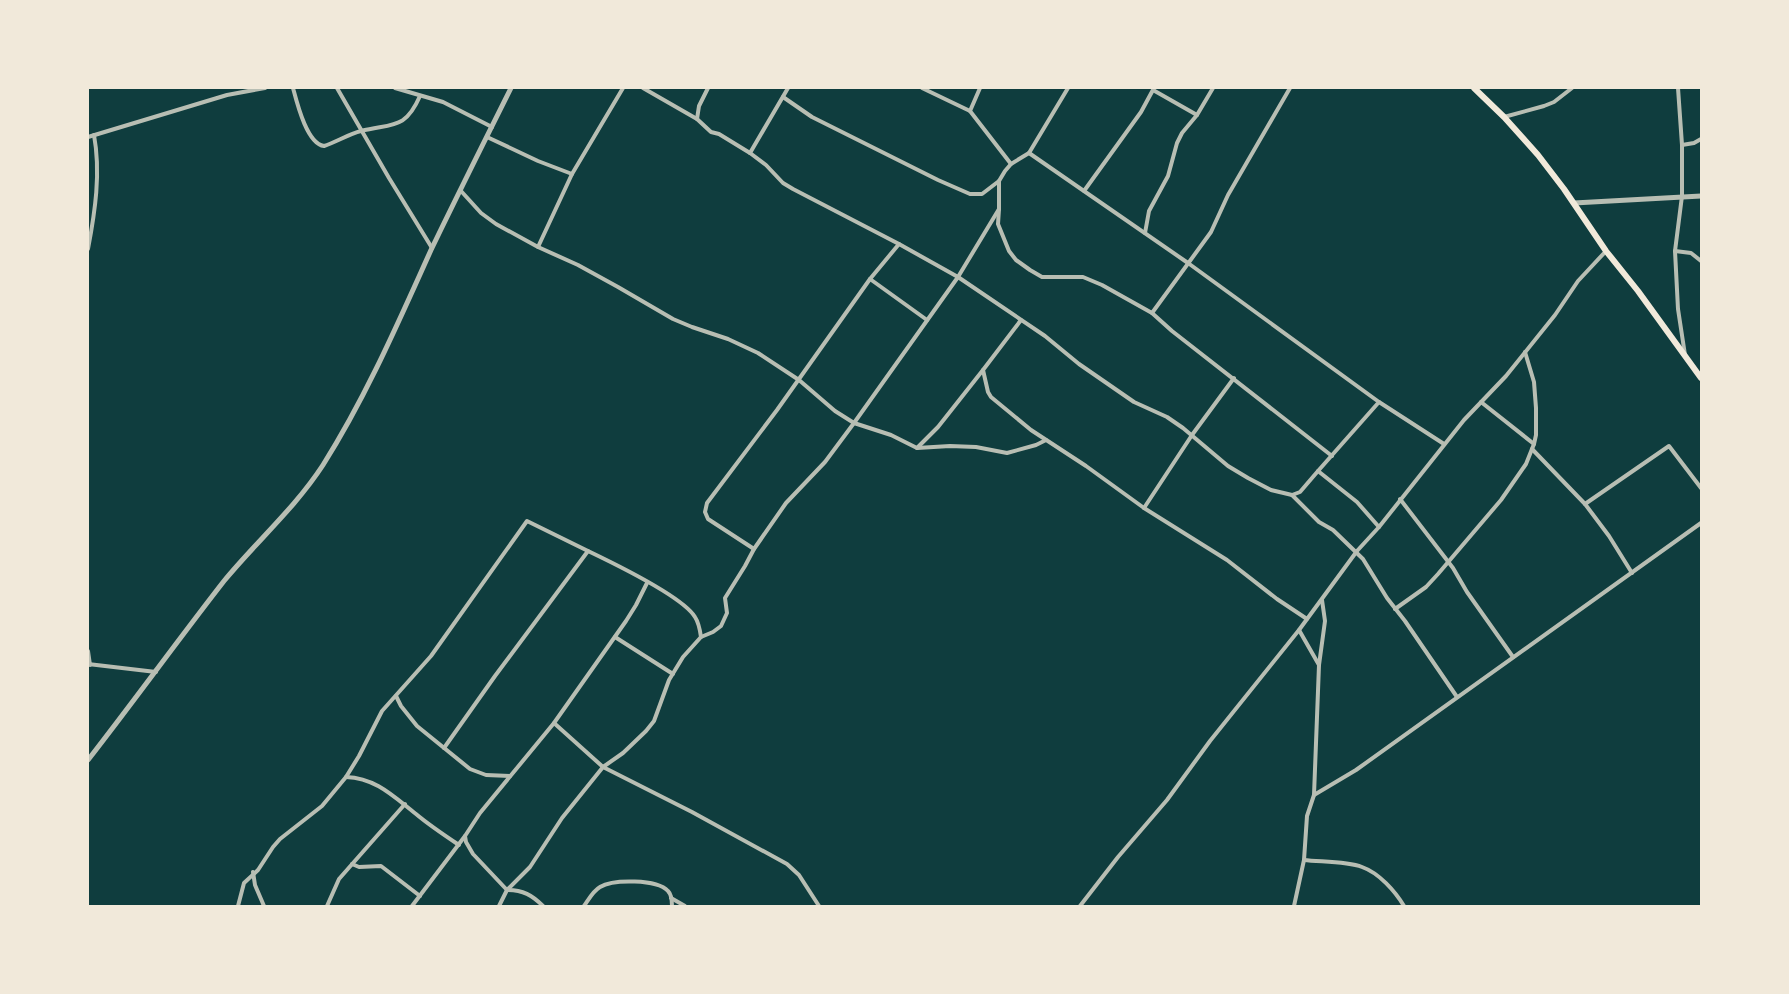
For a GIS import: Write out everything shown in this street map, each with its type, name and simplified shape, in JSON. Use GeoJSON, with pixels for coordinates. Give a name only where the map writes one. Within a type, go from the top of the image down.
{"type":"FeatureCollection","features":[{"type":"Feature","properties":{"kind":"main road"},"geometry":{"type":"LineString","coordinates":[[1474,88],[1504,117],[1538,155],[1606,251],[1638,291],[1701,378]]}},
{"type":"Feature","properties":{"kind":"street"},"geometry":{"type":"LineString","coordinates":[[88,137],[227,95],[265,88]]}},
{"type":"Feature","properties":{"kind":"street"},"geometry":{"type":"LineString","coordinates":[[293,88],[305,124],[315,143],[324,146],[362,131],[400,123],[414,110],[420,96]]}},
{"type":"Feature","properties":{"kind":"street"},"geometry":{"type":"LineString","coordinates":[[337,88],[432,248]]}},
{"type":"Feature","properties":{"kind":"street"},"geometry":{"type":"LineString","coordinates":[[395,88],[443,102],[492,127]]}},
{"type":"Feature","properties":{"kind":"street"},"geometry":{"type":"LineString","coordinates":[[88,760],[225,580],[308,487],[348,425],[432,248],[511,88]]}},
{"type":"Feature","properties":{"kind":"street"},"geometry":{"type":"LineString","coordinates":[[538,247],[572,174],[623,88]]}},
{"type":"Feature","properties":{"kind":"street"},"geometry":{"type":"LineString","coordinates":[[643,88],[697,119],[706,129],[750,153],[766,165],[788,186],[899,244],[958,277],[1021,320],[1064,351],[1078,364],[1128,398],[1167,417],[1192,435],[1228,466],[1271,490],[1292,495],[1319,522],[1333,530],[1356,551],[1367,565],[1387,598],[1458,697]]}},
{"type":"Feature","properties":{"kind":"street"},"geometry":{"type":"LineString","coordinates":[[697,119],[699,106],[708,88]]}},
{"type":"Feature","properties":{"kind":"street"},"geometry":{"type":"LineString","coordinates":[[750,153],[788,88]]}},
{"type":"Feature","properties":{"kind":"street"},"geometry":{"type":"LineString","coordinates":[[922,88],[970,111],[1010,164]]}},
{"type":"Feature","properties":{"kind":"street"},"geometry":{"type":"LineString","coordinates":[[970,111],[980,88]]}},
{"type":"Feature","properties":{"kind":"street"},"geometry":{"type":"LineString","coordinates":[[783,97],[812,117],[938,180],[970,194],[982,194],[999,181],[1010,164],[1030,153],[1068,88]]}},
{"type":"Feature","properties":{"kind":"street"},"geometry":{"type":"LineString","coordinates":[[1145,233],[1149,211],[1168,176],[1177,143],[1182,133],[1197,115],[1214,88]]}},
{"type":"Feature","properties":{"kind":"street"},"geometry":{"type":"LineString","coordinates":[[1152,313],[1211,232],[1228,195],[1290,88]]}},
{"type":"Feature","properties":{"kind":"street"},"geometry":{"type":"LineString","coordinates":[[1504,117],[1554,102],[1572,88]]}},
{"type":"Feature","properties":{"kind":"street"},"geometry":{"type":"LineString","coordinates":[[1677,88],[1682,145],[1682,196],[1675,251],[1678,309],[1685,357]]}},
{"type":"Feature","properties":{"kind":"street"},"geometry":{"type":"LineString","coordinates":[[1084,191],[1141,112],[1154,89],[1197,115]]}},
{"type":"Feature","properties":{"kind":"street"},"geometry":{"type":"LineString","coordinates":[[88,249],[94,216],[97,174],[97,151],[94,135]]}},
{"type":"Feature","properties":{"kind":"street"},"geometry":{"type":"LineString","coordinates":[[487,137],[538,161],[572,174]]}},
{"type":"Feature","properties":{"kind":"street"},"geometry":{"type":"LineString","coordinates":[[1682,145],[1694,143],[1701,139]]}},
{"type":"Feature","properties":{"kind":"street"},"geometry":{"type":"LineString","coordinates":[[1030,153],[1188,263],[1379,402],[1444,444]]}},
{"type":"Feature","properties":{"kind":"street"},"geometry":{"type":"LineString","coordinates":[[999,181],[998,224],[1009,251],[1016,260],[1042,277],[1083,277],[1102,285],[1152,313],[1172,331],[1332,456]]}},
{"type":"Feature","properties":{"kind":"street"},"geometry":{"type":"LineString","coordinates":[[461,191],[486,217],[538,247],[578,265],[673,319],[728,339],[758,354],[799,380],[835,410],[854,423],[891,435],[917,448],[950,446],[976,447],[1007,453],[1024,449],[1046,440]]}},
{"type":"Feature","properties":{"kind":"street"},"geometry":{"type":"LineString","coordinates":[[1574,204],[1701,196]]}},
{"type":"Feature","properties":{"kind":"street"},"geometry":{"type":"LineString","coordinates":[[499,906],[508,890],[530,867],[562,818],[603,767],[623,753],[646,731],[654,721],[673,674],[683,657],[701,637],[713,632],[724,620],[727,613],[725,598],[754,549],[786,503],[825,462],[854,423],[958,277],[999,209]]}},
{"type":"Feature","properties":{"kind":"street"},"geometry":{"type":"LineString","coordinates":[[754,549],[708,519],[705,512],[707,503],[799,380],[870,279],[899,244]]}},
{"type":"Feature","properties":{"kind":"street"},"geometry":{"type":"LineString","coordinates":[[1080,906],[1118,857],[1167,800],[1210,740],[1307,620],[1356,551],[1379,527],[1464,420],[1506,376],[1555,316],[1578,281],[1606,251]]}},
{"type":"Feature","properties":{"kind":"street"},"geometry":{"type":"LineString","coordinates":[[1675,251],[1691,253],[1701,262]]}},
{"type":"Feature","properties":{"kind":"street"},"geometry":{"type":"LineString","coordinates":[[870,279],[927,320]]}},
{"type":"Feature","properties":{"kind":"street"},"geometry":{"type":"LineString","coordinates":[[917,448],[938,427],[1021,320]]}},
{"type":"Feature","properties":{"kind":"street"},"geometry":{"type":"LineString","coordinates":[[1395,609],[1426,587],[1501,500],[1526,464],[1536,435],[1536,414],[1534,382],[1525,352]]}},
{"type":"Feature","properties":{"kind":"street"},"geometry":{"type":"LineString","coordinates":[[983,370],[988,392],[991,397],[1031,430],[1144,508],[1227,560],[1307,620]]}},
{"type":"Feature","properties":{"kind":"street"},"geometry":{"type":"LineString","coordinates":[[1144,508],[1192,435],[1234,378]]}},
{"type":"Feature","properties":{"kind":"street"},"geometry":{"type":"LineString","coordinates":[[1292,495],[1300,492],[1379,402]]}},
{"type":"Feature","properties":{"kind":"street"},"geometry":{"type":"LineString","coordinates":[[1481,402],[1515,431],[1534,444]]}},
{"type":"Feature","properties":{"kind":"street"},"geometry":{"type":"LineString","coordinates":[[1585,504],[1669,446],[1701,488]]}},
{"type":"Feature","properties":{"kind":"street"},"geometry":{"type":"LineString","coordinates":[[1532,449],[1585,504],[1609,536],[1632,573]]}},
{"type":"Feature","properties":{"kind":"street"},"geometry":{"type":"LineString","coordinates":[[1318,471],[1357,502],[1379,527]]}},
{"type":"Feature","properties":{"kind":"street"},"geometry":{"type":"LineString","coordinates":[[1400,499],[1448,561],[1467,592],[1513,656]]}},
{"type":"Feature","properties":{"kind":"street"},"geometry":{"type":"LineString","coordinates":[[238,906],[244,883],[254,872],[258,870],[280,839],[322,806],[346,777],[359,756],[377,719],[431,656],[528,521],[621,568],[668,595],[694,616],[698,623],[701,637]]}},
{"type":"Feature","properties":{"kind":"street"},"geometry":{"type":"LineString","coordinates":[[1314,795],[1356,770],[1513,656],[1701,523]]}},
{"type":"Feature","properties":{"kind":"street"},"geometry":{"type":"LineString","coordinates":[[444,748],[495,676],[588,551]]}},
{"type":"Feature","properties":{"kind":"street"},"geometry":{"type":"LineString","coordinates":[[412,906],[459,845],[480,813],[554,722],[615,638],[636,605],[647,583]]}},
{"type":"Feature","properties":{"kind":"street"},"geometry":{"type":"LineString","coordinates":[[1298,906],[1295,904],[1304,860],[1307,816],[1314,795],[1319,665],[1325,621],[1322,600]]}},
{"type":"Feature","properties":{"kind":"street"},"geometry":{"type":"LineString","coordinates":[[1299,630],[1319,665]]}},
{"type":"Feature","properties":{"kind":"street"},"geometry":{"type":"LineString","coordinates":[[615,638],[673,674]]}},
{"type":"Feature","properties":{"kind":"street"},"geometry":{"type":"LineString","coordinates":[[88,651],[89,664],[156,672]]}},
{"type":"Feature","properties":{"kind":"street"},"geometry":{"type":"LineString","coordinates":[[396,696],[401,706],[417,726],[470,768],[480,774],[510,776]]}},
{"type":"Feature","properties":{"kind":"street"},"geometry":{"type":"LineString","coordinates":[[554,722],[603,767],[692,812],[787,864],[799,876],[819,906]]}},
{"type":"Feature","properties":{"kind":"street"},"geometry":{"type":"LineString","coordinates":[[346,777],[359,778],[375,784],[390,793],[424,821],[459,845]]}},
{"type":"Feature","properties":{"kind":"street"},"geometry":{"type":"LineString","coordinates":[[327,906],[339,879],[405,804]]}},
{"type":"Feature","properties":{"kind":"street"},"geometry":{"type":"LineString","coordinates":[[465,836],[466,842],[473,854],[508,890],[526,892],[534,897],[543,906]]}},
{"type":"Feature","properties":{"kind":"street"},"geometry":{"type":"LineString","coordinates":[[1304,860],[1362,867],[1374,873],[1387,885],[1399,897],[1404,906]]}},
{"type":"Feature","properties":{"kind":"street"},"geometry":{"type":"LineString","coordinates":[[352,864],[359,867],[381,866],[420,896]]}},
{"type":"Feature","properties":{"kind":"street"},"geometry":{"type":"LineString","coordinates":[[254,872],[255,885],[264,906]]}},
{"type":"Feature","properties":{"kind":"street"},"geometry":{"type":"LineString","coordinates":[[584,906],[595,891],[600,887],[617,882],[640,882],[658,886],[669,892],[672,898],[672,906]]}},
{"type":"Feature","properties":{"kind":"street"},"geometry":{"type":"LineString","coordinates":[[672,898],[684,906]]}}]}
